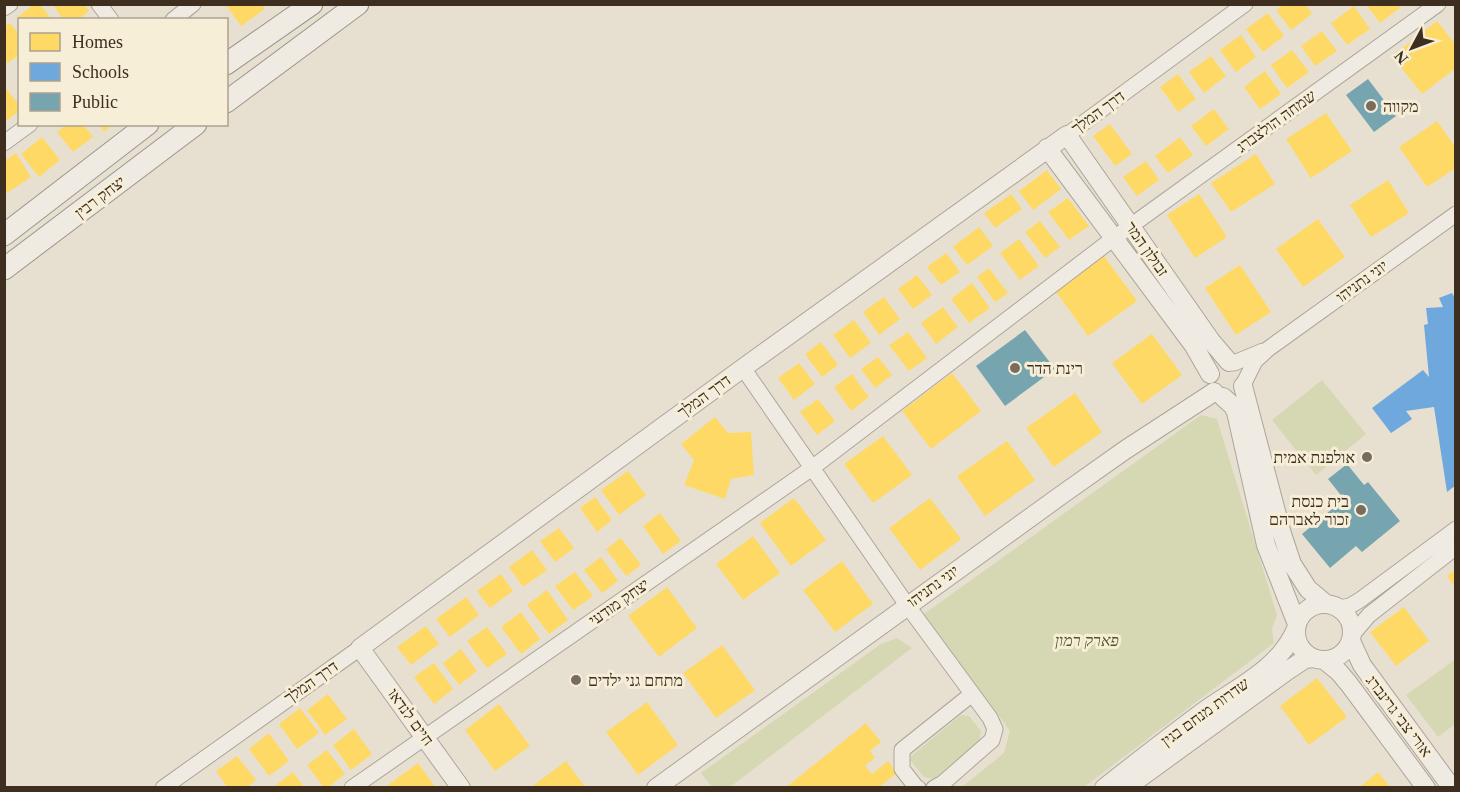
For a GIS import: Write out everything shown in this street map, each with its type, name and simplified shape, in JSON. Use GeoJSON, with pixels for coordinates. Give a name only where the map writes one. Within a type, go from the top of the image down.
{"type":"FeatureCollection","features":[{"type":"Feature","properties":{"kind":"main road"},"geometry":{"type":"LineString","coordinates":[[228,63],[312,4]]}},
{"type":"Feature","properties":{"kind":"main road"},"geometry":{"type":"LineString","coordinates":[[228,101],[358,4]]}},
{"type":"Feature","properties":{"kind":"main road","name":"יצחק רבין"},"geometry":{"type":"LineString","coordinates":[[4,235],[145,126]]}},
{"type":"Feature","properties":{"kind":"main road","name":"יצחק רבין"},"geometry":{"type":"LineString","coordinates":[[4,269],[193,126]]}},
{"type":"Feature","properties":{"kind":"street"},"geometry":{"type":"LineString","coordinates":[[4,8],[10,4]]}},
{"type":"Feature","properties":{"kind":"street"},"geometry":{"type":"LineString","coordinates":[[99,4],[110,18]]}},
{"type":"Feature","properties":{"kind":"street"},"geometry":{"type":"LineString","coordinates":[[176,18],[193,4]]}},
{"type":"Feature","properties":{"kind":"street","name":"דרך המלך"},"geometry":{"type":"LineString","coordinates":[[163,788],[360,648],[1245,4]]}},
{"type":"Feature","properties":{"kind":"street","name":"שמחה הולצברג"},"geometry":{"type":"LineString","coordinates":[[1114,238],[1438,4]]}},
{"type":"Feature","properties":{"kind":"street"},"geometry":{"type":"LineString","coordinates":[[4,143],[27,126]]}},
{"type":"Feature","properties":{"kind":"street","name":"זבולון המר"},"geometry":{"type":"LineString","coordinates":[[1067,135],[1211,341],[1232,363]]}},
{"type":"Feature","properties":{"kind":"street","name":"זבולון המר"},"geometry":{"type":"LineString","coordinates":[[1047,148],[1194,346],[1216,388],[1233,406],[1266,545],[1296,626]]}},
{"type":"Feature","properties":{"kind":"street","name":"יוני נתניהו"},"geometry":{"type":"LineString","coordinates":[[1244,384],[1256,361],[1268,349],[1455,214]]}},
{"type":"Feature","properties":{"kind":"street","name":"יצחק מודעי"},"geometry":{"type":"LineString","coordinates":[[352,788],[812,468],[1114,238]]}},
{"type":"Feature","properties":{"kind":"street","name":"יוני נתניהו"},"geometry":{"type":"LineString","coordinates":[[1232,363],[1268,349]]}},
{"type":"Feature","properties":{"kind":"street"},"geometry":{"type":"LineString","coordinates":[[1244,384],[1237,394],[1228,397],[1216,388],[1215,366],[1224,362],[1232,363],[1242,370],[1282,534],[1292,564],[1308,589],[1346,614],[1350,623],[1351,638]]}},
{"type":"Feature","properties":{"kind":"street"},"geometry":{"type":"LineString","coordinates":[[743,368],[907,605],[990,718],[995,729],[992,740],[939,786]]}},
{"type":"Feature","properties":{"kind":"street","name":"יוני נתניהו"},"geometry":{"type":"LineString","coordinates":[[657,788],[907,605],[1216,388]]}},
{"type":"Feature","properties":{"kind":"street"},"geometry":{"type":"LineString","coordinates":[[1455,529],[1350,606],[1316,605],[1307,609],[1296,626],[1298,643],[1302,649],[1319,659],[1338,657],[1348,647],[1351,638],[1369,615],[1455,547]]}},
{"type":"Feature","properties":{"kind":"street","name":"שדרות מנחם בגין"},"geometry":{"type":"LineString","coordinates":[[1104,788],[1204,711],[1270,666],[1287,646],[1296,626]]}},
{"type":"Feature","properties":{"kind":"street","name":"אורי צבי גרינברג"},"geometry":{"type":"LineString","coordinates":[[1351,638],[1362,665],[1452,788]]}},
{"type":"Feature","properties":{"kind":"street","name":"חיים לנדאו"},"geometry":{"type":"LineString","coordinates":[[360,648],[426,736],[461,788]]}},
{"type":"Feature","properties":{"kind":"street","name":"שדרות מנחם בגין"},"geometry":{"type":"LineString","coordinates":[[1126,788],[1287,671],[1305,659],[1319,659]]}},
{"type":"Feature","properties":{"kind":"street","name":"אורי צבי גרינברג"},"geometry":{"type":"LineString","coordinates":[[1319,659],[1339,672],[1349,684],[1426,788]]}},
{"type":"Feature","properties":{"kind":"street"},"geometry":{"type":"LineString","coordinates":[[917,787],[902,769],[902,750],[972,694]]}},
{"type":"Feature","properties":{"kind":"green space"},"geometry":{"type":"Polygon","coordinates":[[[1322,380],[1366,434],[1316,475],[1272,420],[1322,380]]]}},
{"type":"Feature","properties":{"kind":"green space","name":"פארק רמון"},"geometry":{"type":"Polygon","coordinates":[[[1201,415],[1217,419],[1277,615],[1272,629],[1274,643],[1084,787],[962,787],[1004,753],[1010,731],[924,614],[1201,415]]]}},
{"type":"Feature","properties":{"kind":"green space"},"geometry":{"type":"Polygon","coordinates":[[[897,638],[912,648],[730,787],[712,787],[701,773],[881,644],[897,638]]]}},
{"type":"Feature","properties":{"kind":"green space"},"geometry":{"type":"Polygon","coordinates":[[[1456,659],[1455,724],[1438,737],[1406,695],[1456,659]]]}},
{"type":"Feature","properties":{"kind":"green space"},"geometry":{"type":"Polygon","coordinates":[[[961,715],[969,716],[981,731],[979,742],[934,779],[924,777],[910,760],[911,756],[961,715]]]}},
{"type":"Feature","properties":{"kind":"building: Homes"},"geometry":{"type":"Polygon","coordinates":[[[34,4],[40,4],[50,18],[19,18],[34,4]]]}},
{"type":"Feature","properties":{"kind":"building: Homes"},"geometry":{"type":"Polygon","coordinates":[[[53,4],[84,4],[89,11],[80,18],[62,18],[53,4]]]}},
{"type":"Feature","properties":{"kind":"building: Homes"},"geometry":{"type":"Polygon","coordinates":[[[225,4],[262,4],[265,9],[241,26],[225,4]]]}},
{"type":"Feature","properties":{"kind":"building: Homes"},"geometry":{"type":"Polygon","coordinates":[[[1284,4],[1305,4],[1312,14],[1291,30],[1276,10],[1284,4]]]}},
{"type":"Feature","properties":{"kind":"building: Homes"},"geometry":{"type":"Polygon","coordinates":[[[1366,4],[1399,4],[1401,7],[1380,23],[1366,4]]]}},
{"type":"Feature","properties":{"kind":"building: Homes"},"geometry":{"type":"Polygon","coordinates":[[[1354,6],[1370,29],[1347,45],[1331,23],[1354,6]]]}},
{"type":"Feature","properties":{"kind":"building: Homes"},"geometry":{"type":"Polygon","coordinates":[[[1268,13],[1284,36],[1263,52],[1246,29],[1268,13]]]}},
{"type":"Feature","properties":{"kind":"building: Homes"},"geometry":{"type":"Polygon","coordinates":[[[1437,21],[1456,45],[1456,68],[1422,94],[1392,56],[1437,21]]]}},
{"type":"Feature","properties":{"kind":"building: Homes"},"geometry":{"type":"Polygon","coordinates":[[[10,23],[18,33],[18,56],[8,63],[4,58],[4,27],[10,23]]]}},
{"type":"Feature","properties":{"kind":"building: Homes"},"geometry":{"type":"Polygon","coordinates":[[[1322,31],[1337,51],[1315,66],[1301,46],[1322,31]]]}},
{"type":"Feature","properties":{"kind":"building: Homes"},"geometry":{"type":"Polygon","coordinates":[[[1241,35],[1256,57],[1236,72],[1220,50],[1241,35]]]}},
{"type":"Feature","properties":{"kind":"building: Homes"},"geometry":{"type":"Polygon","coordinates":[[[1292,50],[1309,72],[1287,88],[1271,65],[1292,50]]]}},
{"type":"Feature","properties":{"kind":"building: Homes"},"geometry":{"type":"Polygon","coordinates":[[[1211,56],[1226,76],[1204,93],[1189,72],[1211,56]]]}},
{"type":"Feature","properties":{"kind":"building: Homes"},"geometry":{"type":"Polygon","coordinates":[[[1265,71],[1281,94],[1260,109],[1244,87],[1265,71]]]}},
{"type":"Feature","properties":{"kind":"building: Homes"},"geometry":{"type":"Polygon","coordinates":[[[1178,74],[1196,99],[1178,112],[1160,87],[1178,74]]]}},
{"type":"Feature","properties":{"kind":"building: Homes"},"geometry":{"type":"Polygon","coordinates":[[[4,86],[18,104],[18,112],[4,122],[4,86]]]}},
{"type":"Feature","properties":{"kind":"building: Homes"},"geometry":{"type":"Polygon","coordinates":[[[1214,109],[1229,129],[1206,146],[1191,126],[1214,109]]]}},
{"type":"Feature","properties":{"kind":"building: Homes"},"geometry":{"type":"Polygon","coordinates":[[[1326,113],[1352,151],[1311,178],[1286,139],[1326,113]]]}},
{"type":"Feature","properties":{"kind":"building: Homes"},"geometry":{"type":"Polygon","coordinates":[[[1437,121],[1456,148],[1456,168],[1427,187],[1399,147],[1437,121]]]}},
{"type":"Feature","properties":{"kind":"building: Homes"},"geometry":{"type":"Polygon","coordinates":[[[1110,124],[1132,154],[1115,166],[1093,136],[1110,124]]]}},
{"type":"Feature","properties":{"kind":"building: Homes"},"geometry":{"type":"Polygon","coordinates":[[[64,126],[85,126],[93,137],[73,152],[57,132],[64,126]]]}},
{"type":"Feature","properties":{"kind":"building: Homes"},"geometry":{"type":"Polygon","coordinates":[[[100,126],[112,126],[104,132],[100,126]]]}},
{"type":"Feature","properties":{"kind":"building: Homes"},"geometry":{"type":"Polygon","coordinates":[[[42,137],[60,160],[39,177],[21,154],[42,137]]]}},
{"type":"Feature","properties":{"kind":"building: Homes"},"geometry":{"type":"Polygon","coordinates":[[[1180,137],[1193,155],[1168,173],[1155,156],[1180,137]]]}},
{"type":"Feature","properties":{"kind":"building: Homes"},"geometry":{"type":"Polygon","coordinates":[[[16,153],[31,177],[7,193],[4,190],[4,161],[16,153]]]}},
{"type":"Feature","properties":{"kind":"building: Homes"},"geometry":{"type":"Polygon","coordinates":[[[1256,154],[1275,184],[1231,212],[1211,183],[1256,154]]]}},
{"type":"Feature","properties":{"kind":"building: Homes"},"geometry":{"type":"Polygon","coordinates":[[[1146,161],[1159,180],[1137,196],[1123,177],[1146,161]]]}},
{"type":"Feature","properties":{"kind":"building: Homes"},"geometry":{"type":"Polygon","coordinates":[[[1047,170],[1061,189],[1033,210],[1019,191],[1047,170]]]}},
{"type":"Feature","properties":{"kind":"building: Homes"},"geometry":{"type":"Polygon","coordinates":[[[1388,180],[1409,213],[1371,237],[1350,205],[1388,180]]]}},
{"type":"Feature","properties":{"kind":"building: Homes"},"geometry":{"type":"Polygon","coordinates":[[[1011,194],[1022,209],[995,228],[984,213],[1011,194]]]}},
{"type":"Feature","properties":{"kind":"building: Homes"},"geometry":{"type":"Polygon","coordinates":[[[1199,194],[1227,237],[1195,258],[1167,215],[1199,194]]]}},
{"type":"Feature","properties":{"kind":"building: Homes"},"geometry":{"type":"Polygon","coordinates":[[[1068,198],[1089,226],[1069,240],[1048,212],[1068,198]]]}},
{"type":"Feature","properties":{"kind":"building: Homes"},"geometry":{"type":"Polygon","coordinates":[[[1318,219],[1345,257],[1303,287],[1276,249],[1318,219]]]}},
{"type":"Feature","properties":{"kind":"building: Homes"},"geometry":{"type":"Polygon","coordinates":[[[1040,221],[1060,247],[1045,258],[1025,232],[1040,221]]]}},
{"type":"Feature","properties":{"kind":"building: Homes"},"geometry":{"type":"Polygon","coordinates":[[[979,227],[993,246],[967,265],[953,247],[979,227]]]}},
{"type":"Feature","properties":{"kind":"building: Homes"},"geometry":{"type":"Polygon","coordinates":[[[1019,239],[1039,266],[1020,280],[1000,253],[1019,239]]]}},
{"type":"Feature","properties":{"kind":"building: Homes"},"geometry":{"type":"Polygon","coordinates":[[[946,253],[960,272],[941,285],[927,267],[946,253]]]}},
{"type":"Feature","properties":{"kind":"building: Homes"},"geometry":{"type":"Polygon","coordinates":[[[1104,256],[1137,301],[1088,336],[1056,292],[1104,256]]]}},
{"type":"Feature","properties":{"kind":"building: Homes"},"geometry":{"type":"Polygon","coordinates":[[[1240,265],[1271,312],[1236,335],[1205,288],[1240,265]]]}},
{"type":"Feature","properties":{"kind":"building: Homes"},"geometry":{"type":"Polygon","coordinates":[[[989,268],[1008,293],[995,302],[977,277],[989,268]]]}},
{"type":"Feature","properties":{"kind":"building: Homes"},"geometry":{"type":"Polygon","coordinates":[[[917,275],[932,295],[913,309],[898,289],[917,275]]]}},
{"type":"Feature","properties":{"kind":"building: Homes"},"geometry":{"type":"Polygon","coordinates":[[[972,283],[990,308],[969,323],[951,299],[972,283]]]}},
{"type":"Feature","properties":{"kind":"building: Homes"},"geometry":{"type":"Polygon","coordinates":[[[884,297],[900,319],[879,335],[863,312],[884,297]]]}},
{"type":"Feature","properties":{"kind":"building: Homes"},"geometry":{"type":"Polygon","coordinates":[[[943,307],[958,327],[936,344],[921,323],[943,307]]]}},
{"type":"Feature","properties":{"kind":"building: Homes"},"geometry":{"type":"Polygon","coordinates":[[[854,320],[871,343],[850,358],[833,335],[854,320]]]}},
{"type":"Feature","properties":{"kind":"building: Homes"},"geometry":{"type":"Polygon","coordinates":[[[908,332],[927,358],[909,371],[889,345],[908,332]]]}},
{"type":"Feature","properties":{"kind":"building: Homes"},"geometry":{"type":"Polygon","coordinates":[[[1152,334],[1182,375],[1142,404],[1112,363],[1152,334]]]}},
{"type":"Feature","properties":{"kind":"building: Homes"},"geometry":{"type":"Polygon","coordinates":[[[821,342],[838,365],[822,377],[805,354],[821,342]]]}},
{"type":"Feature","properties":{"kind":"building: Homes"},"geometry":{"type":"Polygon","coordinates":[[[878,357],[892,375],[875,388],[861,369],[878,357]]]}},
{"type":"Feature","properties":{"kind":"building: Homes"},"geometry":{"type":"Polygon","coordinates":[[[799,363],[815,384],[794,400],[778,378],[799,363]]]}},
{"type":"Feature","properties":{"kind":"building: Homes"},"geometry":{"type":"Polygon","coordinates":[[[952,373],[981,411],[931,449],[902,411],[952,373]]]}},
{"type":"Feature","properties":{"kind":"building: Homes"},"geometry":{"type":"Polygon","coordinates":[[[852,374],[869,397],[851,411],[834,387],[852,374]]]}},
{"type":"Feature","properties":{"kind":"building: Homes"},"geometry":{"type":"Polygon","coordinates":[[[1075,393],[1102,432],[1054,467],[1026,428],[1075,393]]]}},
{"type":"Feature","properties":{"kind":"building: Homes"},"geometry":{"type":"Polygon","coordinates":[[[818,399],[835,421],[817,435],[800,412],[818,399]]]}},
{"type":"Feature","properties":{"kind":"building: Homes"},"geometry":{"type":"Polygon","coordinates":[[[715,417],[728,433],[751,432],[754,475],[731,479],[725,499],[684,485],[694,460],[681,444],[715,417]]]}},
{"type":"Feature","properties":{"kind":"building: Homes"},"geometry":{"type":"Polygon","coordinates":[[[883,436],[912,475],[873,503],[844,464],[883,436]]]}},
{"type":"Feature","properties":{"kind":"building: Homes"},"geometry":{"type":"Polygon","coordinates":[[[1007,441],[1035,480],[985,516],[957,476],[1007,441]]]}},
{"type":"Feature","properties":{"kind":"building: Homes"},"geometry":{"type":"Polygon","coordinates":[[[628,471],[646,495],[619,515],[601,490],[628,471]]]}},
{"type":"Feature","properties":{"kind":"building: Homes"},"geometry":{"type":"Polygon","coordinates":[[[595,497],[612,520],[597,532],[580,508],[595,497]]]}},
{"type":"Feature","properties":{"kind":"building: Homes"},"geometry":{"type":"Polygon","coordinates":[[[794,498],[826,540],[791,566],[760,523],[794,498]]]}},
{"type":"Feature","properties":{"kind":"building: Homes"},"geometry":{"type":"Polygon","coordinates":[[[930,498],[961,539],[920,570],[889,528],[930,498]]]}},
{"type":"Feature","properties":{"kind":"building: Homes"},"geometry":{"type":"Polygon","coordinates":[[[660,513],[681,541],[663,554],[643,526],[660,513]]]}},
{"type":"Feature","properties":{"kind":"building: Homes"},"geometry":{"type":"Polygon","coordinates":[[[559,528],[574,548],[555,562],[540,541],[559,528]]]}},
{"type":"Feature","properties":{"kind":"building: Homes"},"geometry":{"type":"Polygon","coordinates":[[[753,536],[780,573],[743,600],[716,564],[753,536]]]}},
{"type":"Feature","properties":{"kind":"building: Homes"},"geometry":{"type":"Polygon","coordinates":[[[621,538],[641,565],[626,576],[606,549],[621,538]]]}},
{"type":"Feature","properties":{"kind":"building: Homes"},"geometry":{"type":"Polygon","coordinates":[[[532,550],[547,570],[523,587],[509,567],[532,550]]]}},
{"type":"Feature","properties":{"kind":"building: Homes"},"geometry":{"type":"Polygon","coordinates":[[[601,557],[618,581],[602,593],[584,570],[601,557]]]}},
{"type":"Feature","properties":{"kind":"building: Homes"},"geometry":{"type":"Polygon","coordinates":[[[842,561],[873,604],[835,632],[803,590],[842,561]]]}},
{"type":"Feature","properties":{"kind":"building: Homes"},"geometry":{"type":"Polygon","coordinates":[[[1456,569],[1456,588],[1447,576],[1456,569]]]}},
{"type":"Feature","properties":{"kind":"building: Homes"},"geometry":{"type":"Polygon","coordinates":[[[575,572],[593,596],[573,610],[555,586],[575,572]]]}},
{"type":"Feature","properties":{"kind":"building: Homes"},"geometry":{"type":"Polygon","coordinates":[[[501,574],[513,591],[490,608],[477,591],[501,574]]]}},
{"type":"Feature","properties":{"kind":"building: Homes"},"geometry":{"type":"Polygon","coordinates":[[[667,587],[697,628],[659,657],[628,616],[667,587]]]}},
{"type":"Feature","properties":{"kind":"building: Homes"},"geometry":{"type":"Polygon","coordinates":[[[547,590],[568,620],[549,634],[527,605],[547,590]]]}},
{"type":"Feature","properties":{"kind":"building: Homes"},"geometry":{"type":"Polygon","coordinates":[[[466,597],[479,615],[450,637],[436,619],[466,597]]]}},
{"type":"Feature","properties":{"kind":"building: Homes"},"geometry":{"type":"Polygon","coordinates":[[[1404,607],[1429,641],[1396,666],[1370,632],[1404,607]]]}},
{"type":"Feature","properties":{"kind":"building: Homes"},"geometry":{"type":"Polygon","coordinates":[[[521,612],[540,639],[521,654],[501,627],[521,612]]]}},
{"type":"Feature","properties":{"kind":"building: Homes"},"geometry":{"type":"Polygon","coordinates":[[[426,626],[439,644],[411,665],[397,647],[426,626]]]}},
{"type":"Feature","properties":{"kind":"building: Homes"},"geometry":{"type":"Polygon","coordinates":[[[487,627],[507,654],[487,668],[467,641],[487,627]]]}},
{"type":"Feature","properties":{"kind":"building: Homes"},"geometry":{"type":"Polygon","coordinates":[[[722,645],[755,690],[716,718],[683,673],[722,645]]]}},
{"type":"Feature","properties":{"kind":"building: Homes"},"geometry":{"type":"Polygon","coordinates":[[[461,649],[477,671],[459,685],[443,663],[461,649]]]}},
{"type":"Feature","properties":{"kind":"building: Homes"},"geometry":{"type":"Polygon","coordinates":[[[434,663],[453,689],[434,704],[414,677],[434,663]]]}},
{"type":"Feature","properties":{"kind":"building: Homes"},"geometry":{"type":"Polygon","coordinates":[[[1317,678],[1347,717],[1309,745],[1280,706],[1317,678]]]}},
{"type":"Feature","properties":{"kind":"building: Homes"},"geometry":{"type":"Polygon","coordinates":[[[328,694],[347,719],[325,735],[307,710],[328,694]]]}},
{"type":"Feature","properties":{"kind":"building: Homes"},"geometry":{"type":"Polygon","coordinates":[[[647,702],[678,745],[638,775],[606,732],[647,702]]]}},
{"type":"Feature","properties":{"kind":"building: Homes"},"geometry":{"type":"Polygon","coordinates":[[[499,704],[530,746],[495,771],[465,730],[499,704]]]}},
{"type":"Feature","properties":{"kind":"building: Homes"},"geometry":{"type":"Polygon","coordinates":[[[300,708],[319,733],[297,749],[279,724],[300,708]]]}},
{"type":"Feature","properties":{"kind":"building: Homes"},"geometry":{"type":"Polygon","coordinates":[[[866,723],[881,742],[870,751],[875,758],[865,766],[872,774],[888,761],[897,773],[878,788],[785,788],[866,723]]]}},
{"type":"Feature","properties":{"kind":"building: Homes"},"geometry":{"type":"Polygon","coordinates":[[[354,729],[372,754],[351,770],[333,745],[354,729]]]}},
{"type":"Feature","properties":{"kind":"building: Homes"},"geometry":{"type":"Polygon","coordinates":[[[269,733],[289,761],[269,776],[249,749],[269,733]]]}},
{"type":"Feature","properties":{"kind":"building: Homes"},"geometry":{"type":"Polygon","coordinates":[[[327,750],[345,774],[324,788],[307,765],[327,750]]]}},
{"type":"Feature","properties":{"kind":"building: Homes"},"geometry":{"type":"Polygon","coordinates":[[[237,756],[256,780],[246,788],[228,788],[216,771],[237,756]]]}},
{"type":"Feature","properties":{"kind":"building: Homes"},"geometry":{"type":"Polygon","coordinates":[[[566,761],[586,788],[530,788],[566,761]]]}},
{"type":"Feature","properties":{"kind":"building: Homes"},"geometry":{"type":"Polygon","coordinates":[[[418,763],[436,788],[390,788],[388,785],[418,763]]]}},
{"type":"Feature","properties":{"kind":"building: Homes"},"geometry":{"type":"Polygon","coordinates":[[[293,772],[305,788],[272,788],[293,772]]]}},
{"type":"Feature","properties":{"kind":"building: Homes"},"geometry":{"type":"Polygon","coordinates":[[[1378,772],[1391,788],[1359,788],[1378,772]]]}},
{"type":"Feature","properties":{"kind":"building: Schools"},"geometry":{"type":"Polygon","coordinates":[[[1452,293],[1456,300],[1456,485],[1447,492],[1434,407],[1406,411],[1412,419],[1391,433],[1372,408],[1423,370],[1429,377],[1424,325],[1428,324],[1426,308],[1443,307],[1439,298],[1452,293]]]}},
{"type":"Feature","properties":{"kind":"building: Public","name":"מקווה"},"geometry":{"type":"Polygon","coordinates":[[[1368,79],[1396,116],[1374,132],[1346,95],[1368,79]]]}},
{"type":"Feature","properties":{"kind":"building: Public","name":"רינת הדר"},"geometry":{"type":"Polygon","coordinates":[[[1025,330],[1055,369],[1005,406],[976,366],[1025,330]]]}},
{"type":"Feature","properties":{"kind":"building: Public","name":"בית כנסת זכור לאברהם"},"geometry":{"type":"Polygon","coordinates":[[[1347,464],[1364,485],[1368,482],[1400,521],[1362,552],[1356,546],[1330,568],[1302,534],[1344,499],[1328,479],[1347,464]]]}},
{"type":"Feature","properties":{"kind":"place","name":"מקווה"},"geometry":{"type":"Point","coordinates":[1371,106]}},
{"type":"Feature","properties":{"kind":"place","name":"רינת הדר"},"geometry":{"type":"Point","coordinates":[1015,368]}},
{"type":"Feature","properties":{"kind":"place","name":"אולפנת אמית"},"geometry":{"type":"Point","coordinates":[1367,457]}},
{"type":"Feature","properties":{"kind":"place","name":"בית כנסת זכור לאברהם"},"geometry":{"type":"Point","coordinates":[1361,510]}},
{"type":"Feature","properties":{"kind":"place","name":"מתחם גני ילדים"},"geometry":{"type":"Point","coordinates":[576,680]}}]}
